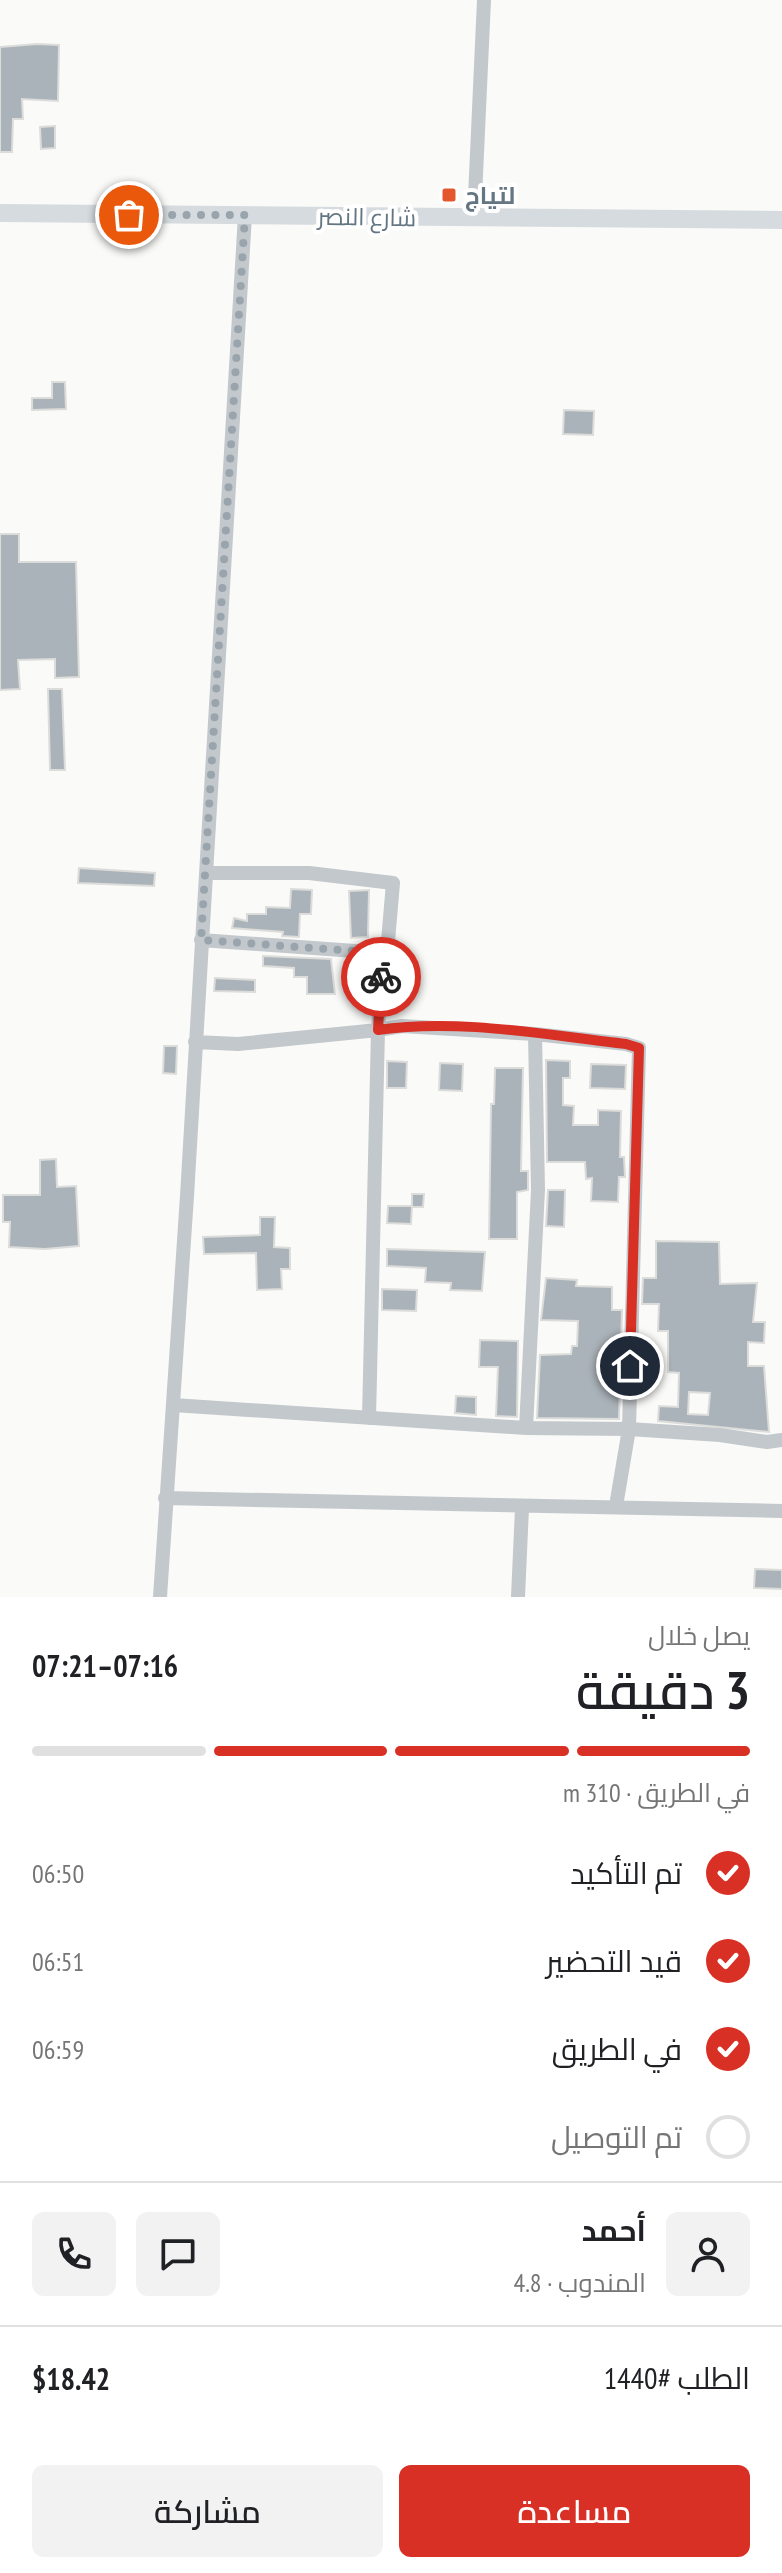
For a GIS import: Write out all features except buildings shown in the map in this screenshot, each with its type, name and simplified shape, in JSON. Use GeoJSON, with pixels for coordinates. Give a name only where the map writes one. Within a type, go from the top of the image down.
{"type":"FeatureCollection","features":[{"type":"Feature","properties":{"kind":"main road","name":"شارع النصر"},"geometry":{"type":"LineString","coordinates":[[0,213],[782,220]]}},
{"type":"Feature","properties":{"kind":"street"},"geometry":{"type":"LineString","coordinates":[[474,219],[484,0]]}},
{"type":"Feature","properties":{"kind":"street"},"geometry":{"type":"LineString","coordinates":[[160,1597],[245,215]]}},
{"type":"Feature","properties":{"kind":"street"},"geometry":{"type":"LineString","coordinates":[[206,873],[309,873],[393,883],[388,941],[383,953],[378,1030],[369,1418]]}},
{"type":"Feature","properties":{"kind":"street"},"geometry":{"type":"LineString","coordinates":[[201,940],[383,953]]}},
{"type":"Feature","properties":{"kind":"street"},"geometry":{"type":"LineString","coordinates":[[195,1042],[238,1044],[402,1026],[535,1034],[639,1048],[629,1429],[616,1506]]}},
{"type":"Feature","properties":{"kind":"street"},"geometry":{"type":"LineString","coordinates":[[526,1428],[538,1190],[535,1034]]}},
{"type":"Feature","properties":{"kind":"street"},"geometry":{"type":"LineString","coordinates":[[173,1405],[526,1428],[629,1429],[782,1440]]}},
{"type":"Feature","properties":{"kind":"street"},"geometry":{"type":"LineString","coordinates":[[165,1498],[522,1508],[616,1506],[782,1511]]}},
{"type":"Feature","properties":{"kind":"street"},"geometry":{"type":"LineString","coordinates":[[518,1597],[522,1508]]}},
{"type":"Feature","properties":{"kind":"way so far"},"geometry":{"type":"LineString","coordinates":[[129,215],[245,215],[201,940],[383,953],[381,977]]}},
{"type":"Feature","properties":{"kind":"place","name":"لتياج"},"geometry":{"type":"Point","coordinates":[449,195]}},
{"type":"Feature","properties":{"kind":"route"},"geometry":{"type":"LineString","coordinates":[[381,977],[378,1030],[402,1026],[477,1029],[626,1044],[639,1048],[630,1366]]}}]}
